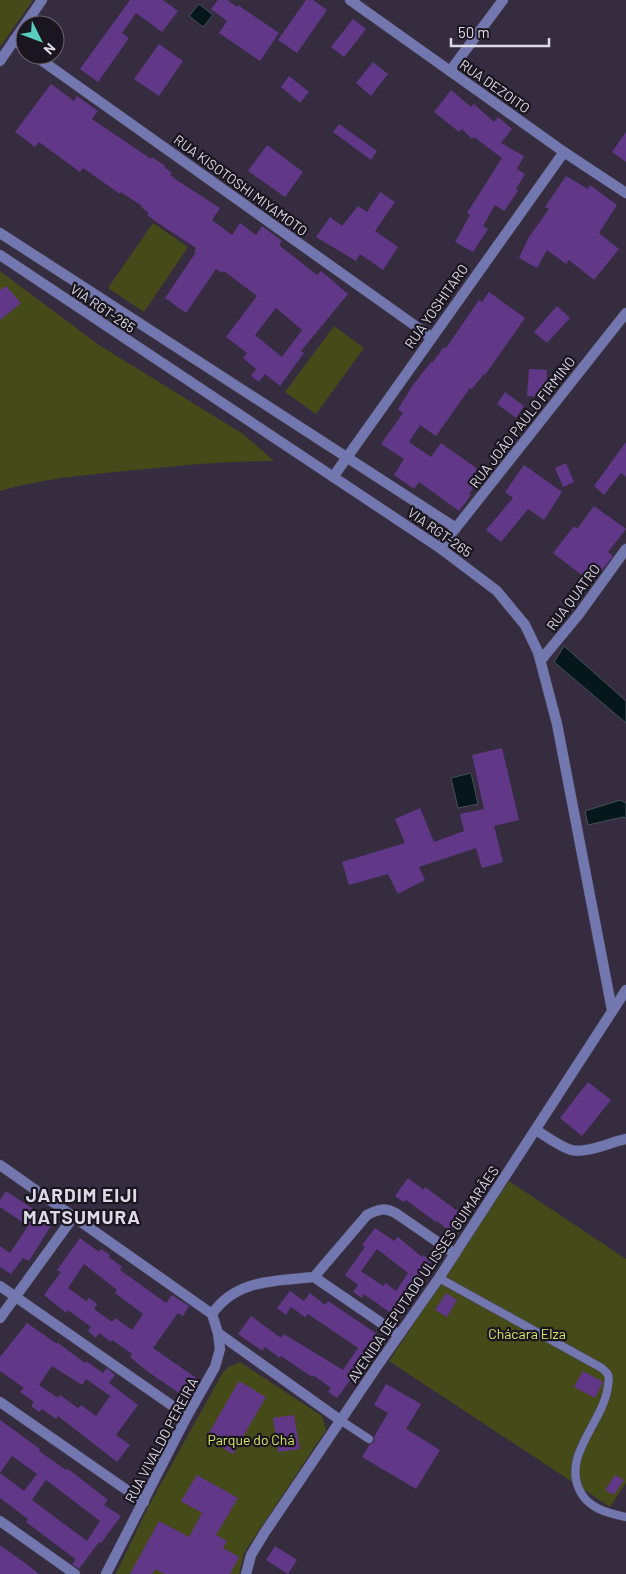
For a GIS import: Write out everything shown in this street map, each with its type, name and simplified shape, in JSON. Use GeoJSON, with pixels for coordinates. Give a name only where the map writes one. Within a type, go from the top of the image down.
{"type":"FeatureCollection","features":[{"type":"Feature","properties":{"kind":"street"},"geometry":{"type":"LineString","coordinates":[[0,61],[42,0]]}},
{"type":"Feature","properties":{"kind":"street","name":"RUA DEZOITO"},"geometry":{"type":"LineString","coordinates":[[350,0],[564,152],[626,193]]}},
{"type":"Feature","properties":{"kind":"street"},"geometry":{"type":"LineString","coordinates":[[450,71],[503,0]]}},
{"type":"Feature","properties":{"kind":"street","name":"RUA KISOTOSHI MIYAMOTO"},"geometry":{"type":"LineString","coordinates":[[48,65],[431,337]]}},
{"type":"Feature","properties":{"kind":"street","name":"RUA YOSHITARO"},"geometry":{"type":"LineString","coordinates":[[333,477],[564,152]]}},
{"type":"Feature","properties":{"kind":"street"},"geometry":{"type":"LineString","coordinates":[[0,233],[348,456],[456,528]]}},
{"type":"Feature","properties":{"kind":"street","name":"VIA RGT-265"},"geometry":{"type":"LineString","coordinates":[[0,255],[440,548],[490,586],[514,611],[525,625],[541,660],[557,724],[612,1010]]}},
{"type":"Feature","properties":{"kind":"street","name":"RUA JOÃO PAULO FIRMINO"},"geometry":{"type":"LineString","coordinates":[[440,548],[626,313]]}},
{"type":"Feature","properties":{"kind":"street","name":"RUA QUATRO"},"geometry":{"type":"LineString","coordinates":[[541,660],[626,549]]}},
{"type":"Feature","properties":{"kind":"street","name":"AVENIDA DEPUTADO ULISSES GUIMARÃES"},"geometry":{"type":"LineString","coordinates":[[246,1574],[251,1555],[265,1532],[455,1254],[626,990]]}},
{"type":"Feature","properties":{"kind":"street"},"geometry":{"type":"LineString","coordinates":[[536,1130],[560,1145],[573,1150],[588,1149],[626,1139]]}},
{"type":"Feature","properties":{"kind":"street"},"geometry":{"type":"LineString","coordinates":[[0,1165],[212,1314],[225,1299],[237,1290],[264,1282],[314,1277],[399,1335]]}},
{"type":"Feature","properties":{"kind":"street"},"geometry":{"type":"LineString","coordinates":[[314,1277],[367,1215],[377,1210],[387,1209],[397,1214],[455,1254]]}},
{"type":"Feature","properties":{"kind":"street"},"geometry":{"type":"LineString","coordinates":[[0,1318],[74,1216]]}},
{"type":"Feature","properties":{"kind":"street"},"geometry":{"type":"LineString","coordinates":[[0,1286],[187,1416]]}},
{"type":"Feature","properties":{"kind":"street","name":"RUA VIVALDO PEREIRA"},"geometry":{"type":"LineString","coordinates":[[106,1574],[219,1358],[218,1333],[212,1314]]}},
{"type":"Feature","properties":{"kind":"street"},"geometry":{"type":"LineString","coordinates":[[218,1333],[340,1420]]}},
{"type":"Feature","properties":{"kind":"street"},"geometry":{"type":"LineString","coordinates":[[0,1402],[144,1502]]}},
{"type":"Feature","properties":{"kind":"street"},"geometry":{"type":"LineString","coordinates":[[0,1521],[75,1574]]}},
{"type":"Feature","properties":{"kind":"lane"},"geometry":{"type":"LineString","coordinates":[[439,1278],[600,1367],[607,1373],[608,1382],[604,1402],[574,1468],[576,1484],[582,1495],[592,1506],[626,1517]]}},
{"type":"Feature","properties":{"kind":"lane"},"geometry":{"type":"LineString","coordinates":[[340,1420],[369,1439]]}},
{"type":"Feature","properties":{"kind":"green space"},"geometry":{"type":"Polygon","coordinates":[[[0,0],[33,0],[22,15],[15,15],[15,26],[0,47],[0,0]]]}},
{"type":"Feature","properties":{"kind":"green space"},"geometry":{"type":"Polygon","coordinates":[[[153,223],[188,247],[144,312],[108,288],[153,223]]]}},
{"type":"Feature","properties":{"kind":"green space"},"geometry":{"type":"Polygon","coordinates":[[[0,271],[99,345],[243,434],[274,461],[200,464],[94,474],[46,480],[0,491],[0,271]]]}},
{"type":"Feature","properties":{"kind":"green space"},"geometry":{"type":"Polygon","coordinates":[[[334,326],[364,348],[316,414],[285,392],[334,326]]]}},
{"type":"Feature","properties":{"kind":"green space","name":"Chácara Elza"},"geometry":{"type":"Polygon","coordinates":[[[509,1181],[626,1259],[626,1483],[610,1507],[389,1361],[509,1181]]]}},
{"type":"Feature","properties":{"kind":"green space","name":"Parque do Chá"},"geometry":{"type":"Polygon","coordinates":[[[240,1362],[322,1416],[326,1430],[244,1553],[239,1574],[116,1574],[148,1507],[222,1374],[228,1367],[240,1362]]]}},
{"type":"Feature","properties":{"kind":"shaded area"},"geometry":{"type":"Polygon","coordinates":[[[199,4],[213,15],[203,27],[189,16],[199,4]]]}},
{"type":"Feature","properties":{"kind":"shaded area"},"geometry":{"type":"Polygon","coordinates":[[[564,646],[626,701],[626,723],[554,662],[564,646]]]}},
{"type":"Feature","properties":{"kind":"shaded area"},"geometry":{"type":"Polygon","coordinates":[[[471,773],[478,804],[458,808],[451,778],[471,773]]]}},
{"type":"Feature","properties":{"kind":"shaded area"},"geometry":{"type":"Polygon","coordinates":[[[620,800],[626,803],[626,818],[623,817],[588,825],[585,811],[620,800]]]}},
{"type":"Feature","properties":{"kind":"building"},"geometry":{"type":"Polygon","coordinates":[[[130,0],[163,0],[178,11],[162,32],[136,13],[122,33],[129,38],[98,82],[80,69],[130,0]]]}},
{"type":"Feature","properties":{"kind":"building"},"geometry":{"type":"Polygon","coordinates":[[[218,0],[227,0],[237,7],[238,5],[279,33],[260,61],[219,33],[227,21],[211,9],[218,0]]]}},
{"type":"Feature","properties":{"kind":"building"},"geometry":{"type":"Polygon","coordinates":[[[306,0],[313,0],[327,10],[297,53],[278,40],[306,0]]]}},
{"type":"Feature","properties":{"kind":"building"},"geometry":{"type":"Polygon","coordinates":[[[353,19],[366,29],[344,57],[331,47],[353,19]]]}},
{"type":"Feature","properties":{"kind":"building"},"geometry":{"type":"Polygon","coordinates":[[[159,44],[183,61],[159,96],[134,79],[159,44]]]}},
{"type":"Feature","properties":{"kind":"building"},"geometry":{"type":"Polygon","coordinates":[[[373,62],[388,74],[371,96],[356,83],[373,62]]]}},
{"type":"Feature","properties":{"kind":"building"},"geometry":{"type":"Polygon","coordinates":[[[289,76],[309,92],[300,103],[281,87],[289,76]]]}},
{"type":"Feature","properties":{"kind":"building"},"geometry":{"type":"Polygon","coordinates":[[[51,84],[74,101],[77,96],[98,111],[92,119],[151,159],[152,157],[165,166],[172,173],[170,175],[220,208],[212,220],[232,235],[240,223],[256,235],[262,226],[282,241],[279,245],[317,275],[321,271],[348,294],[301,351],[304,353],[280,386],[265,374],[259,382],[251,376],[256,369],[243,358],[247,353],[226,337],[257,296],[224,271],[222,273],[216,269],[186,313],[165,298],[196,252],[194,251],[196,248],[155,221],[147,215],[149,213],[142,206],[121,192],[120,194],[83,168],[80,172],[39,142],[35,147],[15,132],[51,84]],[[276,308],[255,335],[282,357],[302,330],[276,308]]]}},
{"type":"Feature","properties":{"kind":"building"},"geometry":{"type":"Polygon","coordinates":[[[451,90],[471,107],[474,104],[494,122],[498,117],[512,129],[501,143],[524,156],[517,169],[525,174],[516,189],[518,191],[504,211],[495,205],[483,226],[488,229],[473,252],[455,242],[470,215],[467,213],[502,158],[474,137],[472,139],[462,129],[459,132],[434,112],[451,90]]]}},
{"type":"Feature","properties":{"kind":"building"},"geometry":{"type":"Polygon","coordinates":[[[339,124],[377,151],[371,160],[333,132],[339,124]]]}},
{"type":"Feature","properties":{"kind":"building"},"geometry":{"type":"Polygon","coordinates":[[[626,132],[626,162],[612,152],[626,132]]]}},
{"type":"Feature","properties":{"kind":"building"},"geometry":{"type":"Polygon","coordinates":[[[267,145],[303,172],[285,197],[248,171],[267,145]]]}},
{"type":"Feature","properties":{"kind":"building"},"geometry":{"type":"Polygon","coordinates":[[[566,176],[588,189],[590,185],[617,205],[599,233],[619,249],[594,280],[569,260],[566,264],[547,250],[537,268],[519,258],[529,237],[549,209],[545,207],[566,176]]]}},
{"type":"Feature","properties":{"kind":"building"},"geometry":{"type":"Polygon","coordinates":[[[380,192],[395,202],[375,231],[398,247],[383,270],[360,254],[356,261],[316,237],[330,217],[342,226],[358,206],[367,212],[380,192]]]}},
{"type":"Feature","properties":{"kind":"building"},"geometry":{"type":"Polygon","coordinates":[[[6,286],[21,303],[0,320],[0,290],[6,286]]]}},
{"type":"Feature","properties":{"kind":"building"},"geometry":{"type":"Polygon","coordinates":[[[489,292],[525,318],[485,375],[472,389],[470,388],[436,436],[420,425],[409,442],[431,457],[441,443],[479,470],[472,481],[476,484],[469,494],[471,495],[459,511],[419,482],[414,489],[394,475],[404,459],[381,444],[403,413],[398,409],[413,385],[444,347],[446,348],[479,300],[482,302],[489,292]]]}},
{"type":"Feature","properties":{"kind":"building"},"geometry":{"type":"Polygon","coordinates":[[[557,306],[570,318],[547,343],[534,332],[557,306]]]}},
{"type":"Feature","properties":{"kind":"building"},"geometry":{"type":"Polygon","coordinates":[[[529,369],[547,370],[546,397],[527,396],[529,369]]]}},
{"type":"Feature","properties":{"kind":"building"},"geometry":{"type":"Polygon","coordinates":[[[505,392],[524,406],[516,418],[497,404],[505,392]]]}},
{"type":"Feature","properties":{"kind":"building"},"geometry":{"type":"Polygon","coordinates":[[[626,442],[626,477],[621,473],[604,495],[594,486],[626,442]]]}},
{"type":"Feature","properties":{"kind":"building"},"geometry":{"type":"Polygon","coordinates":[[[566,463],[574,482],[563,487],[555,468],[566,463]]]}},
{"type":"Feature","properties":{"kind":"building"},"geometry":{"type":"Polygon","coordinates":[[[524,465],[562,492],[544,520],[528,509],[501,542],[486,530],[513,498],[505,492],[524,465]]]}},
{"type":"Feature","properties":{"kind":"building"},"geometry":{"type":"Polygon","coordinates":[[[594,506],[626,529],[608,552],[613,556],[592,583],[553,553],[574,526],[577,529],[594,506]]]}},
{"type":"Feature","properties":{"kind":"building"},"geometry":{"type":"Polygon","coordinates":[[[502,748],[519,820],[494,826],[503,862],[482,868],[476,848],[419,867],[425,880],[398,894],[388,874],[349,885],[342,862],[405,843],[395,819],[420,808],[434,842],[464,831],[460,814],[484,809],[472,755],[502,748]]]}},
{"type":"Feature","properties":{"kind":"building"},"geometry":{"type":"Polygon","coordinates":[[[588,1082],[611,1100],[582,1136],[560,1118],[588,1082]]]}},
{"type":"Feature","properties":{"kind":"building"},"geometry":{"type":"Polygon","coordinates":[[[408,1178],[424,1190],[425,1187],[465,1215],[452,1233],[406,1200],[404,1202],[395,1196],[408,1178]]]}},
{"type":"Feature","properties":{"kind":"building"},"geometry":{"type":"Polygon","coordinates":[[[6,1191],[52,1224],[29,1261],[23,1258],[11,1274],[0,1267],[0,1246],[10,1253],[28,1226],[0,1207],[0,1200],[6,1191]]]}},
{"type":"Feature","properties":{"kind":"building"},"geometry":{"type":"Polygon","coordinates":[[[375,1228],[394,1241],[398,1237],[422,1257],[423,1255],[432,1261],[395,1316],[364,1294],[362,1298],[353,1292],[358,1285],[345,1275],[365,1247],[362,1245],[375,1228]],[[377,1249],[361,1271],[383,1286],[386,1283],[396,1291],[408,1273],[377,1249]]]}},
{"type":"Feature","properties":{"kind":"building"},"geometry":{"type":"Polygon","coordinates":[[[80,1238],[99,1252],[101,1249],[110,1255],[109,1257],[122,1267],[120,1270],[166,1303],[172,1295],[189,1306],[183,1316],[178,1313],[153,1348],[199,1380],[186,1398],[147,1371],[130,1357],[132,1354],[112,1340],[111,1342],[99,1333],[96,1338],[88,1331],[91,1327],[68,1310],[66,1313],[44,1295],[61,1272],[57,1270],[80,1238]],[[84,1264],[68,1288],[86,1301],[89,1298],[97,1304],[94,1309],[112,1322],[115,1318],[132,1330],[143,1314],[115,1293],[117,1290],[84,1264]]]}},
{"type":"Feature","properties":{"kind":"building"},"geometry":{"type":"Polygon","coordinates":[[[290,1291],[304,1301],[310,1293],[325,1305],[328,1301],[380,1336],[365,1357],[372,1362],[359,1380],[353,1376],[337,1398],[328,1392],[331,1388],[313,1375],[312,1377],[265,1347],[262,1351],[238,1334],[251,1316],[281,1338],[284,1334],[343,1370],[358,1348],[308,1314],[305,1317],[291,1307],[286,1315],[277,1308],[290,1291]]]}},
{"type":"Feature","properties":{"kind":"building"},"geometry":{"type":"Polygon","coordinates":[[[446,1293],[457,1300],[447,1317],[435,1310],[446,1293]]]}},
{"type":"Feature","properties":{"kind":"building"},"geometry":{"type":"Polygon","coordinates":[[[27,1323],[85,1363],[86,1361],[103,1373],[107,1368],[115,1375],[109,1383],[138,1405],[116,1435],[130,1445],[117,1462],[58,1416],[56,1419],[42,1409],[39,1412],[31,1406],[34,1402],[20,1392],[24,1388],[0,1371],[0,1357],[27,1323]],[[52,1366],[39,1385],[58,1398],[60,1395],[78,1408],[81,1405],[96,1416],[110,1396],[86,1379],[82,1385],[52,1366]]]}},
{"type":"Feature","properties":{"kind":"building"},"geometry":{"type":"Polygon","coordinates":[[[583,1371],[603,1382],[595,1398],[574,1387],[583,1371]]]}},
{"type":"Feature","properties":{"kind":"building"},"geometry":{"type":"Polygon","coordinates":[[[239,1381],[266,1397],[233,1454],[206,1438],[239,1381]]]}},
{"type":"Feature","properties":{"kind":"building"},"geometry":{"type":"Polygon","coordinates":[[[386,1384],[421,1404],[406,1429],[440,1450],[416,1489],[362,1457],[370,1444],[374,1442],[374,1437],[388,1413],[374,1405],[386,1384]]]}},
{"type":"Feature","properties":{"kind":"building"},"geometry":{"type":"Polygon","coordinates":[[[294,1415],[300,1449],[278,1452],[273,1418],[294,1415]]]}},
{"type":"Feature","properties":{"kind":"building"},"geometry":{"type":"Polygon","coordinates":[[[0,1420],[40,1449],[39,1451],[66,1470],[68,1469],[108,1500],[104,1505],[121,1516],[79,1569],[72,1564],[75,1560],[74,1558],[26,1522],[28,1519],[0,1498],[0,1420]],[[12,1456],[0,1473],[24,1491],[37,1474],[12,1456]],[[46,1480],[32,1500],[87,1541],[100,1521],[46,1480]]]}},
{"type":"Feature","properties":{"kind":"building"},"geometry":{"type":"Polygon","coordinates":[[[197,1475],[238,1498],[216,1535],[227,1541],[223,1548],[239,1557],[230,1574],[164,1574],[155,1569],[152,1574],[130,1574],[159,1521],[189,1537],[202,1513],[181,1501],[197,1475]]]}},
{"type":"Feature","properties":{"kind":"building"},"geometry":{"type":"Polygon","coordinates":[[[615,1475],[624,1480],[614,1495],[605,1490],[615,1475]]]}},
{"type":"Feature","properties":{"kind":"building"},"geometry":{"type":"Polygon","coordinates":[[[0,1545],[25,1563],[39,1574],[0,1574],[0,1545]]]}},
{"type":"Feature","properties":{"kind":"building"},"geometry":{"type":"Polygon","coordinates":[[[275,1546],[297,1560],[288,1574],[266,1560],[275,1546]]]}},
{"type":"Feature","properties":{"kind":"district","name":"JARDIM EIJI MATSUMURA"},"geometry":{"type":"Point","coordinates":[82,1205]}}]}
